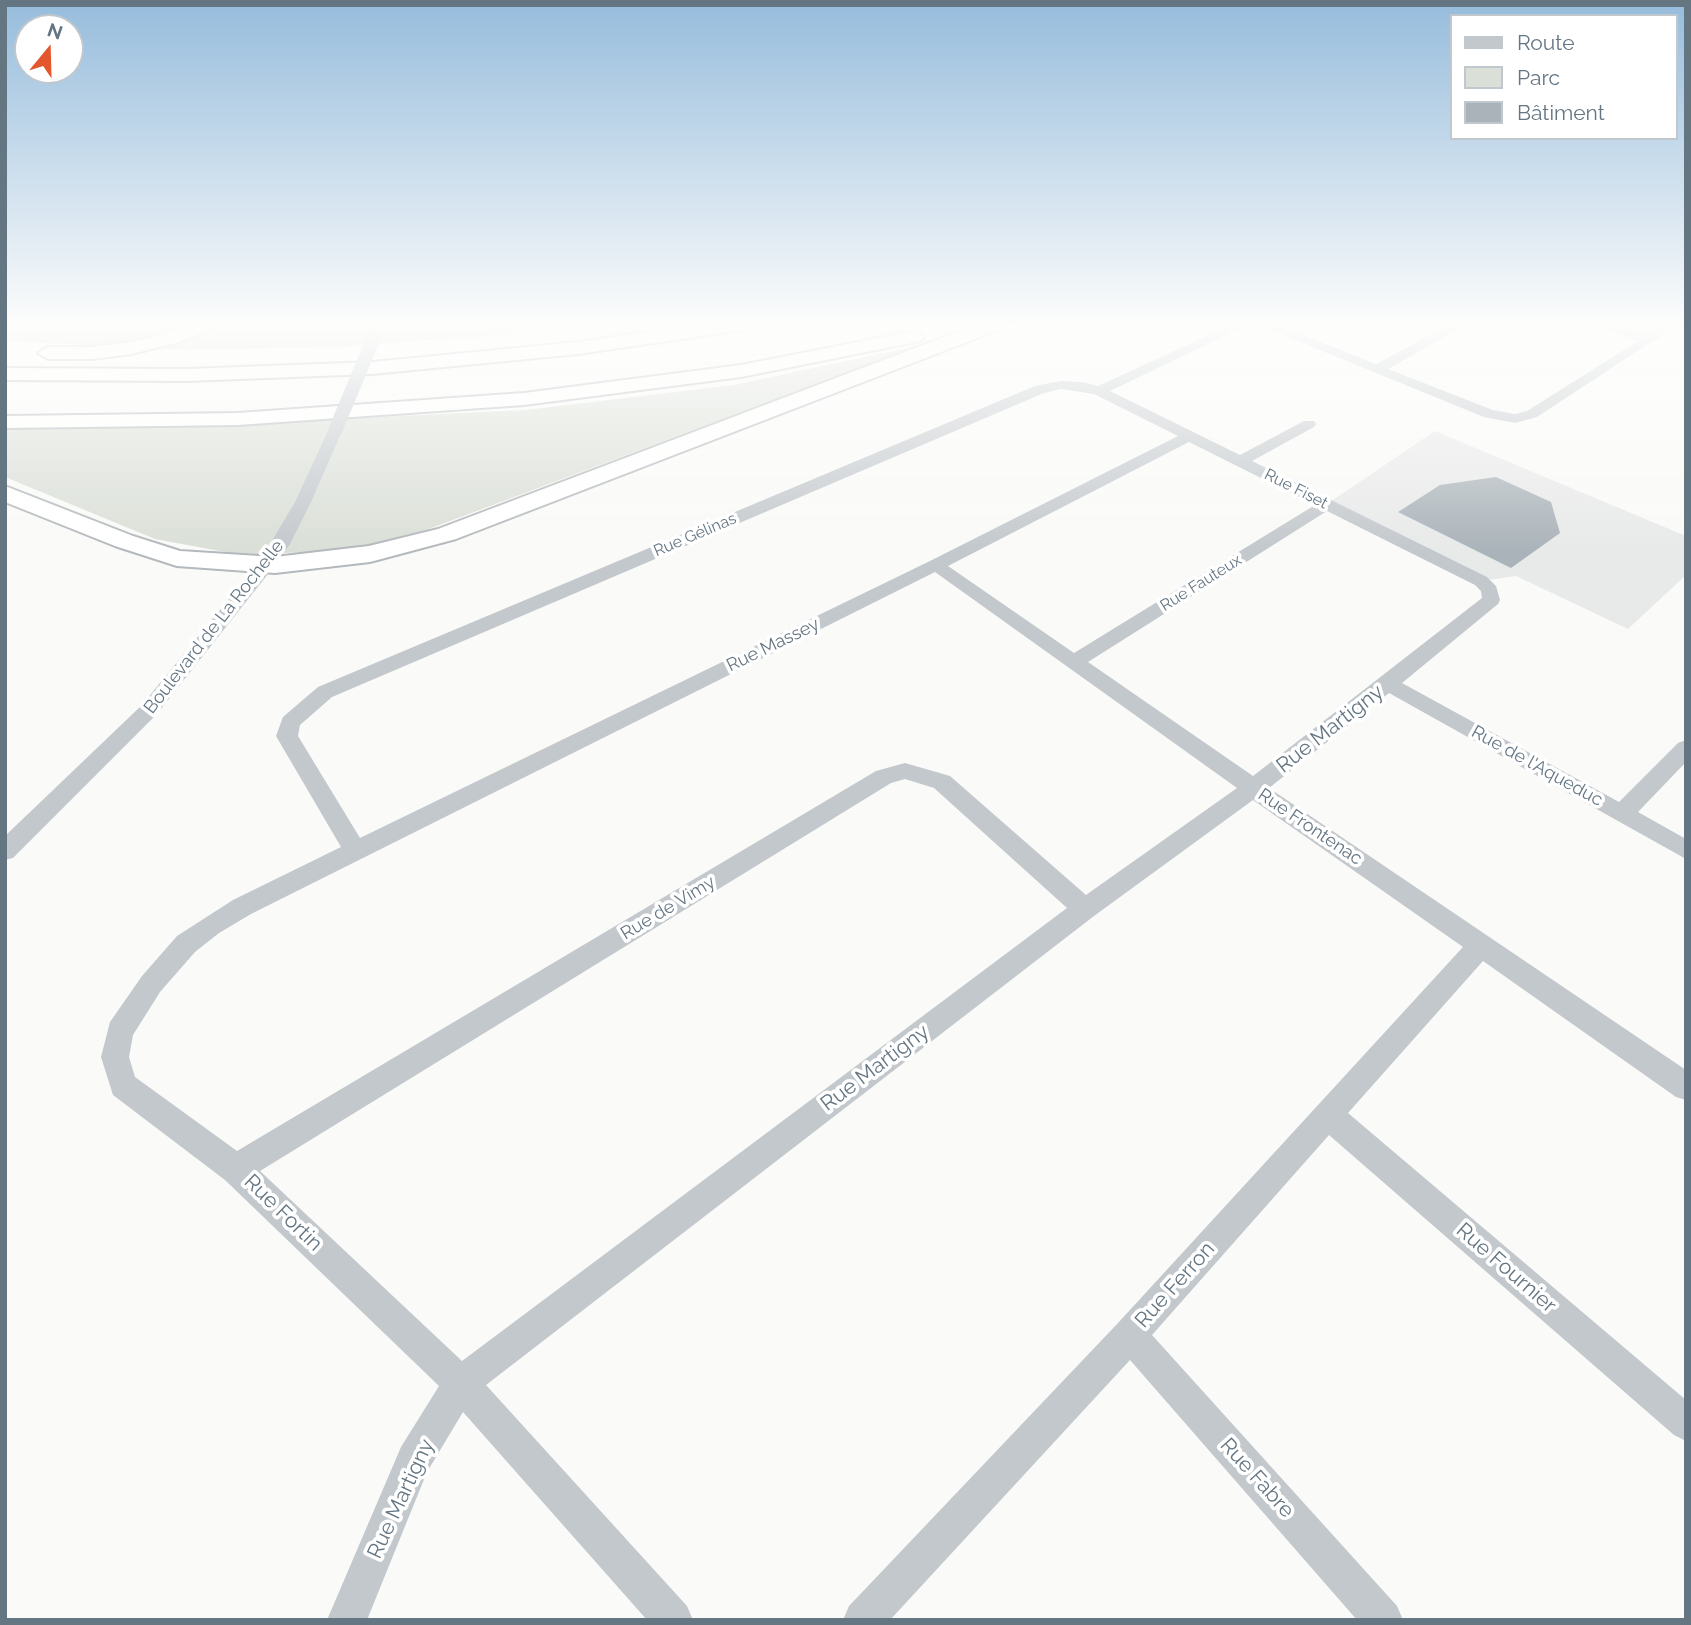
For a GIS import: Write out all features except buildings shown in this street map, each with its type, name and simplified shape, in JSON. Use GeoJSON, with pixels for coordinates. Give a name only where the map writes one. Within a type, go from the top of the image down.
{"type":"FeatureCollection","features":[{"type":"Feature","properties":{"kind":"highway"},"geometry":{"type":"LineString","coordinates":[[5,407],[226,405],[327,399]]}},
{"type":"Feature","properties":{"kind":"highway"},"geometry":{"type":"LineString","coordinates":[[5,422],[238,419],[525,399]]}},
{"type":"Feature","properties":{"kind":"highway"},"geometry":{"type":"LineString","coordinates":[[5,493],[163,554],[215,563],[266,565],[370,554],[429,540],[800,399]]}},
{"type":"Feature","properties":{"kind":"street","name":"Boulevard de La Rochelle"},"geometry":{"type":"LineString","coordinates":[[5,851],[88,773],[149,710],[266,565],[281,544],[303,502],[348,399]]}},
{"type":"Feature","properties":{"kind":"street","name":"Rue Gélinas"},"geometry":{"type":"LineString","coordinates":[[355,851],[287,736],[290,722],[307,705],[326,692],[1017,399]]}},
{"type":"Feature","properties":{"kind":"street","name":"Rue Fiset"},"geometry":{"type":"LineString","coordinates":[[1115,399],[1481,581],[1490,590]]}},
{"type":"Feature","properties":{"kind":"street"},"geometry":{"type":"LineString","coordinates":[[1452,399],[1489,414],[1515,419],[1532,414],[1556,399]]}},
{"type":"Feature","properties":{"kind":"street"},"geometry":{"type":"LineString","coordinates":[[1241,461],[1309,424]]}},
{"type":"Feature","properties":{"kind":"street","name":"Rue Massey"},"geometry":{"type":"LineString","coordinates":[[355,851],[936,565],[1189,436]]}},
{"type":"Feature","properties":{"kind":"street","name":"Rue Fauteux"},"geometry":{"type":"LineString","coordinates":[[1075,661],[1327,504]]}},
{"type":"Feature","properties":{"kind":"street","name":"Rue Frontenac"},"geometry":{"type":"LineString","coordinates":[[936,565],[1686,1087]]}},
{"type":"Feature","properties":{"kind":"street","name":"Rue Martigny"},"geometry":{"type":"LineString","coordinates":[[347,1620],[414,1460],[461,1383],[1085,909],[1253,788],[1388,684],[1491,600],[1490,590]]}},
{"type":"Feature","properties":{"kind":"street","name":"Rue de l'Aqueduc"},"geometry":{"type":"LineString","coordinates":[[1388,684],[1686,850]]}},
{"type":"Feature","properties":{"kind":"street"},"geometry":{"type":"LineString","coordinates":[[1623,813],[1686,748]]}},
{"type":"Feature","properties":{"kind":"street","name":"Rue de Vimy"},"geometry":{"type":"LineString","coordinates":[[236,1169],[884,777],[905,771],[942,782],[1085,909]]}},
{"type":"Feature","properties":{"kind":"street","name":"Rue Fortin"},"geometry":{"type":"LineString","coordinates":[[355,851],[242,907],[209,926],[186,944],[151,984],[120,1031],[115,1057],[123,1085],[236,1169],[461,1383],[673,1620]]}},
{"type":"Feature","properties":{"kind":"street","name":"Rue Ferron"},"geometry":{"type":"LineString","coordinates":[[863,1620],[1130,1335],[1481,945]]}},
{"type":"Feature","properties":{"kind":"street","name":"Rue Fournier"},"geometry":{"type":"LineString","coordinates":[[1327,1114],[1686,1423]]}},
{"type":"Feature","properties":{"kind":"street","name":"Rue Fabre"},"geometry":{"type":"LineString","coordinates":[[1130,1335],[1383,1620]]}},
{"type":"Feature","properties":{"kind":"shaded area"},"geometry":{"type":"Polygon","coordinates":[[[1435,431],[1686,536],[1686,575],[1628,629],[1516,576],[1481,581],[1327,504],[1435,431]]]}},
{"type":"Feature","properties":{"kind":"green space"},"geometry":{"type":"Polygon","coordinates":[[[618,399],[777,399],[375,549],[241,555],[155,539],[5,477],[5,426],[148,428],[525,410],[618,399]]]}}]}
